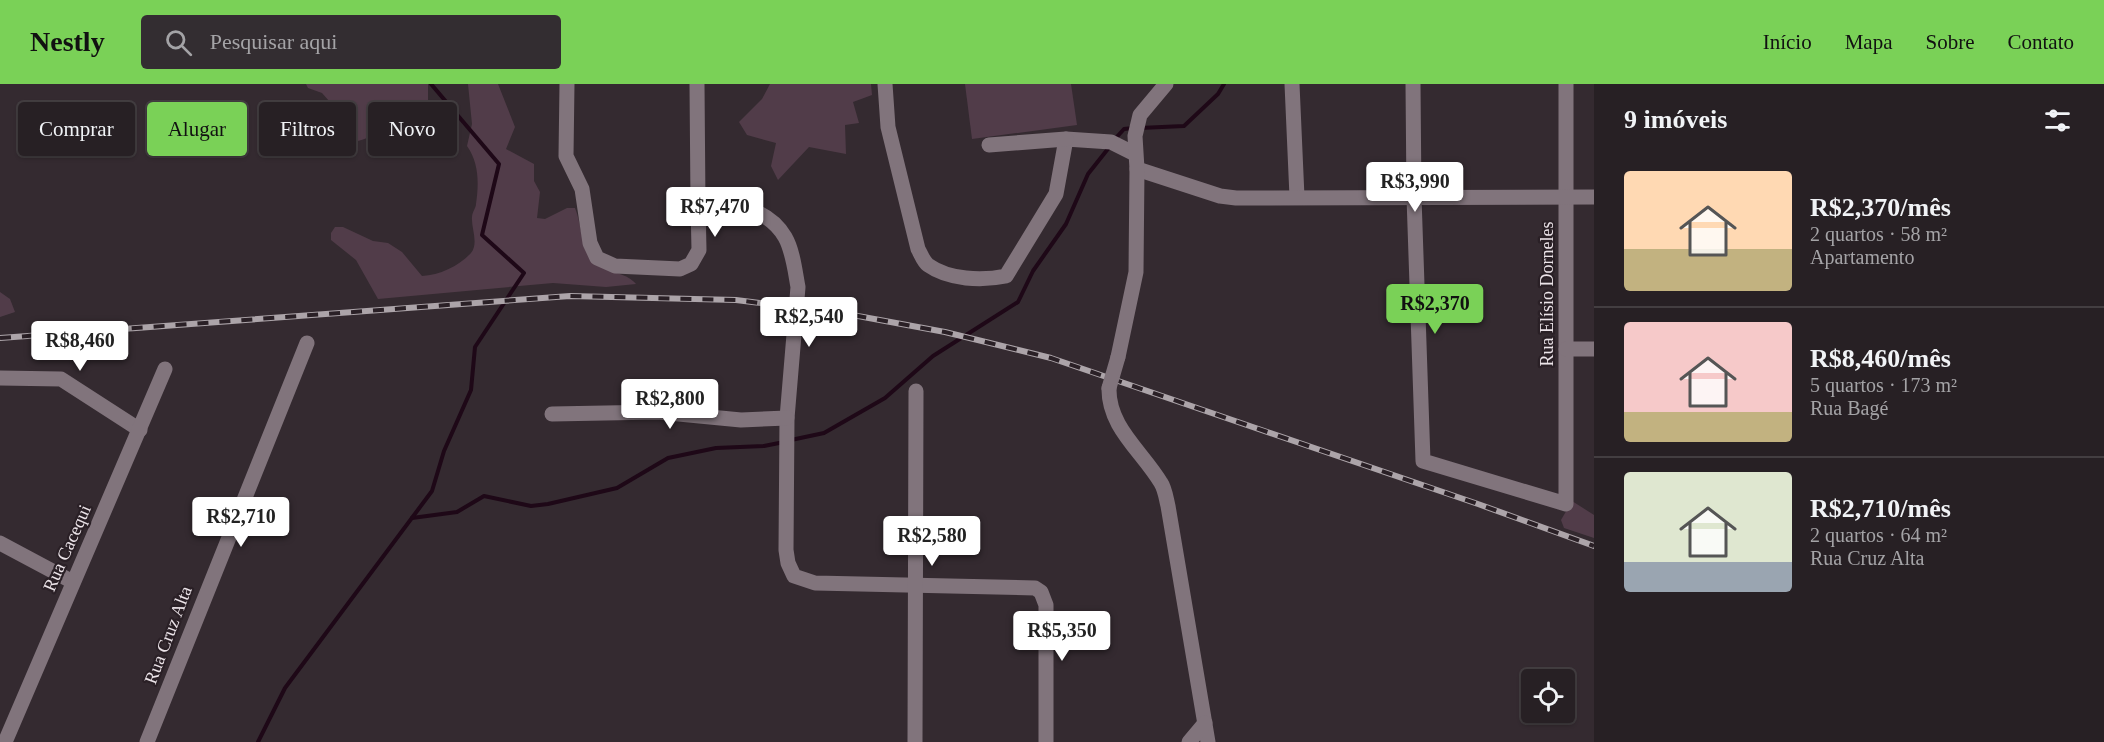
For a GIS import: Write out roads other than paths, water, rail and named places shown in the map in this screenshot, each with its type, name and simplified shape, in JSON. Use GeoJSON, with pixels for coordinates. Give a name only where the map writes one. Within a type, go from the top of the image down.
{"type":"FeatureCollection","features":[{"type":"Feature","properties":{"kind":"street"},"geometry":{"type":"LineString","coordinates":[[567,84],[566,156],[582,189],[590,243],[597,258],[615,266],[680,268],[692,264],[699,250],[697,84]]}},
{"type":"Feature","properties":{"kind":"street"},"geometry":{"type":"LineString","coordinates":[[885,84],[888,127],[918,249],[926,264],[942,272],[986,280],[1006,276],[1056,194],[1066,139]]}},
{"type":"Feature","properties":{"kind":"street"},"geometry":{"type":"LineString","coordinates":[[1166,84],[1140,115],[1135,136],[1136,272],[1109,388],[1109,405],[1115,419],[1162,485],[1168,506],[1208,742]]}},
{"type":"Feature","properties":{"kind":"street"},"geometry":{"type":"LineString","coordinates":[[1292,84],[1297,197]]}},
{"type":"Feature","properties":{"kind":"street"},"geometry":{"type":"LineString","coordinates":[[1413,84],[1414,197]]}},
{"type":"Feature","properties":{"kind":"street","name":"Rua Elísio Dorneles"},"geometry":{"type":"LineString","coordinates":[[1414,197],[1423,461],[1566,504],[1566,84]]}},
{"type":"Feature","properties":{"kind":"street"},"geometry":{"type":"LineString","coordinates":[[989,145],[1066,139],[1111,142],[1136,162],[1220,196],[1236,198],[1594,197]]}},
{"type":"Feature","properties":{"kind":"street"},"geometry":{"type":"LineString","coordinates":[[698,203],[722,202],[742,206],[763,216],[785,237],[798,287],[787,418],[786,550],[788,563],[794,576],[815,583],[1028,585],[1041,592],[1046,605],[1046,742]]}},
{"type":"Feature","properties":{"kind":"street","name":"Rua Cruz Alta"},"geometry":{"type":"LineString","coordinates":[[147,742],[307,343]]}},
{"type":"Feature","properties":{"kind":"street"},"geometry":{"type":"LineString","coordinates":[[1566,349],[1594,349]]}},
{"type":"Feature","properties":{"kind":"street","name":"Rua Cacequi"},"geometry":{"type":"LineString","coordinates":[[5,732],[165,369]]}},
{"type":"Feature","properties":{"kind":"street"},"geometry":{"type":"LineString","coordinates":[[0,378],[60,380],[140,430]]}},
{"type":"Feature","properties":{"kind":"street"},"geometry":{"type":"LineString","coordinates":[[915,742],[916,392]]}},
{"type":"Feature","properties":{"kind":"street"},"geometry":{"type":"LineString","coordinates":[[552,414],[658,412],[741,420],[787,418]]}},
{"type":"Feature","properties":{"kind":"street"},"geometry":{"type":"LineString","coordinates":[[0,543],[73,582]]}},
{"type":"Feature","properties":{"kind":"street"},"geometry":{"type":"LineString","coordinates":[[1189,742],[1205,723]]}},
{"type":"Feature","properties":{"kind":"waterway"},"geometry":{"type":"LineString","coordinates":[[258,742],[285,688],[432,491],[444,451],[471,390],[475,347],[524,273],[482,235],[499,164],[431,84]]}},
{"type":"Feature","properties":{"kind":"waterway"},"geometry":{"type":"LineString","coordinates":[[1140,128],[1184,126],[1218,94],[1224,84]]}},
{"type":"Feature","properties":{"kind":"waterway"},"geometry":{"type":"LineString","coordinates":[[1115,139],[1124,129],[1133,128]]}},
{"type":"Feature","properties":{"kind":"waterway"},"geometry":{"type":"LineString","coordinates":[[791,440],[824,433],[885,398],[933,356],[1018,302],[1033,271],[1066,224],[1088,174],[1111,145]]}},
{"type":"Feature","properties":{"kind":"waterway"},"geometry":{"type":"LineString","coordinates":[[412,518],[457,512],[484,496],[531,506],[548,504],[617,488],[668,458],[716,448],[764,446],[784,442]]}},
{"type":"Feature","properties":{"kind":"railway"},"geometry":{"type":"LineString","coordinates":[[0,338],[570,296],[736,300],[847,314],[945,332],[1051,358],[1594,546]]}}]}
